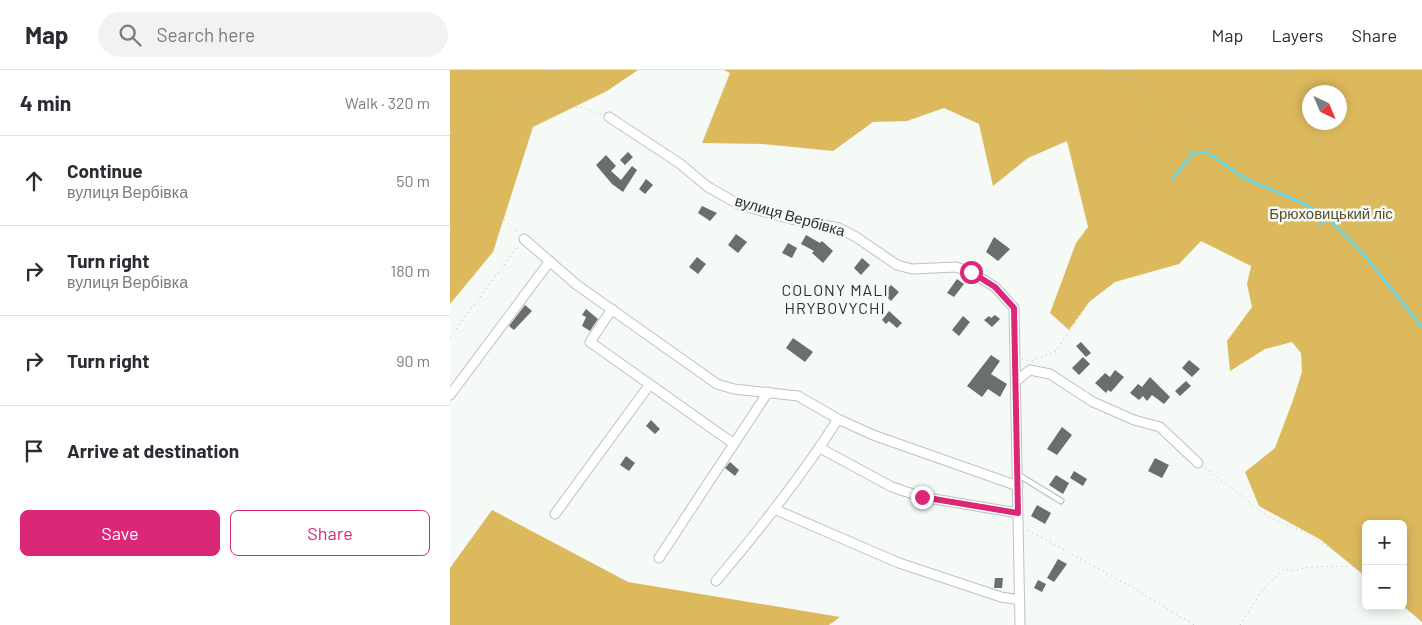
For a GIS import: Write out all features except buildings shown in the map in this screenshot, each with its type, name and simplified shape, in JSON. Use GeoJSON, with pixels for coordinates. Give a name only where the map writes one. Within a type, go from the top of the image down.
{"type":"FeatureCollection","features":[{"type":"Feature","properties":{"kind":"street","name":"вулиця Вербівка"},"geometry":{"type":"LineString","coordinates":[[609,117],[679,163],[708,187],[740,205],[840,228],[897,265],[912,269],[956,267],[979,276],[995,287],[1014,308],[1020,625]]}},
{"type":"Feature","properties":{"kind":"street"},"geometry":{"type":"LineString","coordinates":[[524,239],[577,284],[717,384],[734,389],[798,396],[838,419],[873,435],[1018,486]]}},
{"type":"Feature","properties":{"kind":"street"},"geometry":{"type":"LineString","coordinates":[[450,395],[550,261]]}},
{"type":"Feature","properties":{"kind":"street"},"geometry":{"type":"LineString","coordinates":[[612,309],[590,342],[734,444]]}},
{"type":"Feature","properties":{"kind":"street"},"geometry":{"type":"LineString","coordinates":[[1016,381],[1030,370],[1050,374],[1093,402],[1134,420],[1160,427],[1198,463]]}},
{"type":"Feature","properties":{"kind":"street"},"geometry":{"type":"LineString","coordinates":[[555,514],[650,384]]}},
{"type":"Feature","properties":{"kind":"street"},"geometry":{"type":"LineString","coordinates":[[659,558],[768,392]]}},
{"type":"Feature","properties":{"kind":"street"},"geometry":{"type":"LineString","coordinates":[[716,581],[820,448],[838,419]]}},
{"type":"Feature","properties":{"kind":"street"},"geometry":{"type":"LineString","coordinates":[[820,448],[892,487],[922,497],[1018,513]]}},
{"type":"Feature","properties":{"kind":"street"},"geometry":{"type":"LineString","coordinates":[[774,509],[899,563],[1001,597],[1020,600]]}},
{"type":"Feature","properties":{"kind":"lane"},"geometry":{"type":"LineString","coordinates":[[1017,474],[1061,501]]}},
{"type":"Feature","properties":{"kind":"path"},"geometry":{"type":"LineString","coordinates":[[478,70],[483,91],[481,99]]}},
{"type":"Feature","properties":{"kind":"path"},"geometry":{"type":"LineString","coordinates":[[546,70],[581,108]]}},
{"type":"Feature","properties":{"kind":"path"},"geometry":{"type":"LineString","coordinates":[[1112,70],[1133,85],[1175,107],[1236,168],[1320,196],[1365,226],[1422,301]]}},
{"type":"Feature","properties":{"kind":"path"},"geometry":{"type":"LineString","coordinates":[[1285,70],[1277,87],[1293,105],[1302,111]]}},
{"type":"Feature","properties":{"kind":"path"},"geometry":{"type":"LineString","coordinates":[[1016,358],[1032,361],[1056,352],[1107,276],[1124,259],[1160,210],[1159,180],[1133,85]]}},
{"type":"Feature","properties":{"kind":"path"},"geometry":{"type":"LineString","coordinates":[[450,91],[459,91],[481,99],[508,104],[532,98],[581,108],[609,117]]}},
{"type":"Feature","properties":{"kind":"path"},"geometry":{"type":"LineString","coordinates":[[450,138],[459,128],[492,110],[581,108]]}},
{"type":"Feature","properties":{"kind":"path"},"geometry":{"type":"LineString","coordinates":[[1315,130],[1328,159],[1349,190],[1337,208]]}},
{"type":"Feature","properties":{"kind":"path"},"geometry":{"type":"LineString","coordinates":[[450,168],[524,239],[450,337]]}},
{"type":"Feature","properties":{"kind":"path"},"geometry":{"type":"LineString","coordinates":[[1160,210],[1194,201],[1254,196],[1320,196]]}},
{"type":"Feature","properties":{"kind":"path"},"geometry":{"type":"LineString","coordinates":[[450,216],[504,219]]}},
{"type":"Feature","properties":{"kind":"path"},"geometry":{"type":"LineString","coordinates":[[1198,463],[1269,518],[1303,532],[1362,568]]}},
{"type":"Feature","properties":{"kind":"path"},"geometry":{"type":"LineString","coordinates":[[1018,526],[1135,588],[1194,625]]}},
{"type":"Feature","properties":{"kind":"path"},"geometry":{"type":"LineString","coordinates":[[1240,625],[1263,589],[1284,569],[1294,571],[1309,568],[1359,566]]}},
{"type":"Feature","properties":{"kind":"path"},"geometry":{"type":"LineString","coordinates":[[1407,591],[1422,596]]}},
{"type":"Feature","properties":{"kind":"green space"},"geometry":{"type":"Polygon","coordinates":[[[450,70],[638,70],[607,91],[533,127],[493,252],[450,304],[450,70]]]}},
{"type":"Feature","properties":{"kind":"green space","name":"Брюховицький ліс"},"geometry":{"type":"Polygon","coordinates":[[[724,70],[1422,70],[1422,622],[1407,609],[1407,520],[1362,520],[1362,574],[1321,540],[1259,506],[1245,472],[1275,448],[1302,372],[1301,353],[1292,342],[1265,349],[1230,371],[1227,341],[1252,307],[1247,284],[1251,266],[1201,241],[1179,264],[1115,282],[1089,302],[1069,330],[1050,313],[1076,243],[1088,227],[1067,141],[1028,158],[993,186],[979,124],[944,108],[907,121],[873,122],[833,151],[763,144],[702,143],[730,73],[724,70]]]}},
{"type":"Feature","properties":{"kind":"green space"},"geometry":{"type":"Polygon","coordinates":[[[492,510],[628,582],[840,617],[829,625],[450,625],[450,568],[492,510]]]}},
{"type":"Feature","properties":{"kind":"waterway"},"geometry":{"type":"LineString","coordinates":[[1173,178],[1193,153],[1207,152],[1244,178],[1303,203],[1328,218],[1361,251],[1422,327]]}},
{"type":"Feature","properties":{"kind":"waterway"},"geometry":{"type":"LineString","coordinates":[[1321,224],[1327,219]]}},
{"type":"Feature","properties":{"kind":"district","name":"COLONY MALI HRYBOVYCHI"},"geometry":{"type":"Point","coordinates":[835,299]}},
{"type":"Feature","properties":{"kind":"route"},"geometry":{"type":"LineString","coordinates":[[922,497],[1018,513],[1014,308],[995,287],[971,272]]}}]}
